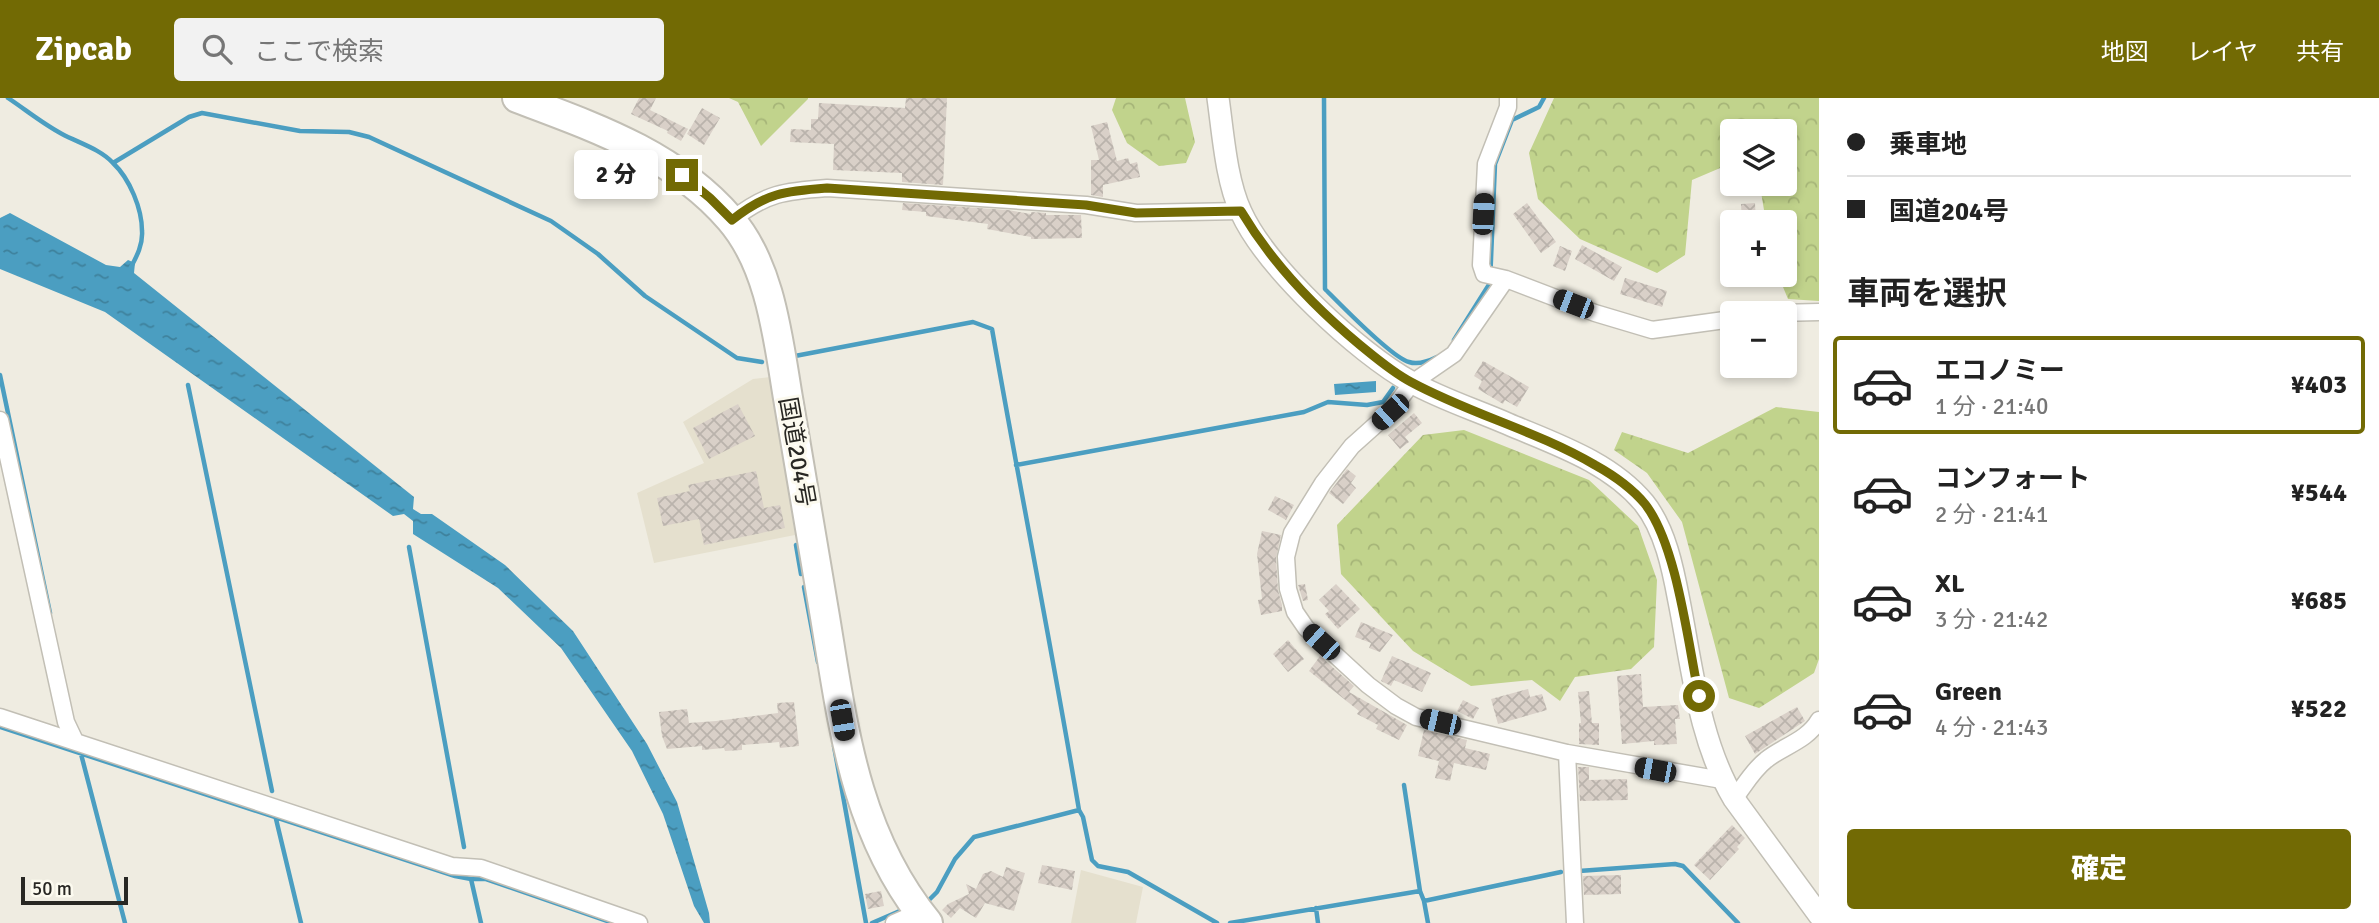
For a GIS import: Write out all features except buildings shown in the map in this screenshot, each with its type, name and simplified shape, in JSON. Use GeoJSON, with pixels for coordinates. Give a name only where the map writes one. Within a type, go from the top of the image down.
{"type":"FeatureCollection","features":[{"type":"Feature","properties":{"kind":"highway","name":"国道204号"},"geometry":{"type":"LineString","coordinates":[[517,98],[618,136],[651,153],[710,198],[732,220],[750,248],[763,280],[772,316],[849,756],[872,827],[914,919]]}},
{"type":"Feature","properties":{"kind":"street"},"geometry":{"type":"LineString","coordinates":[[1218,98],[1227,163],[1241,211],[1260,244],[1293,283],[1334,323],[1385,366],[1412,383],[1572,451],[1619,479],[1645,504],[1661,534],[1674,574],[1703,721],[1722,780],[1819,915]]}},
{"type":"Feature","properties":{"kind":"street"},"geometry":{"type":"LineString","coordinates":[[1508,98],[1508,107],[1486,164],[1481,265],[1496,276],[1595,313],[1652,330],[1720,321]]}},
{"type":"Feature","properties":{"kind":"street"},"geometry":{"type":"LineString","coordinates":[[732,220],[752,204],[785,191],[827,188],[1086,205],[1136,213],[1241,211]]}},
{"type":"Feature","properties":{"kind":"street"},"geometry":{"type":"LineString","coordinates":[[1496,276],[1454,354],[1412,383],[1390,412],[1352,446],[1323,483],[1292,533],[1286,557],[1288,589],[1295,612],[1306,628],[1368,685],[1416,717],[1567,753],[1722,780]]}},
{"type":"Feature","properties":{"kind":"street"},"geometry":{"type":"LineString","coordinates":[[1797,313],[1819,312]]}},
{"type":"Feature","properties":{"kind":"street"},"geometry":{"type":"LineString","coordinates":[[0,420],[66,722],[75,741]]}},
{"type":"Feature","properties":{"kind":"street"},"geometry":{"type":"LineString","coordinates":[[0,718],[452,866],[481,868],[639,923]]}},
{"type":"Feature","properties":{"kind":"street"},"geometry":{"type":"LineString","coordinates":[[1734,799],[1760,765],[1769,757],[1798,742],[1819,720]]}},
{"type":"Feature","properties":{"kind":"street"},"geometry":{"type":"LineString","coordinates":[[1567,753],[1575,923]]}},
{"type":"Feature","properties":{"kind":"shaded area"},"geometry":{"type":"Polygon","coordinates":[[[770,377],[795,535],[654,563],[637,493],[704,463],[683,422],[753,379],[770,377]]]}},
{"type":"Feature","properties":{"kind":"shaded area"},"geometry":{"type":"Polygon","coordinates":[[[1081,870],[1143,887],[1136,923],[1071,923],[1081,870]]]}},
{"type":"Feature","properties":{"kind":"green space"},"geometry":{"type":"Polygon","coordinates":[[[729,98],[808,99],[761,146],[738,102],[729,98]]]}},
{"type":"Feature","properties":{"kind":"green space"},"geometry":{"type":"Polygon","coordinates":[[[1116,98],[1185,98],[1195,142],[1186,163],[1159,166],[1127,143],[1112,110],[1116,98]]]}},
{"type":"Feature","properties":{"kind":"green space"},"geometry":{"type":"Polygon","coordinates":[[[1554,98],[1819,98],[1819,301],[1788,299],[1783,287],[1797,287],[1797,210],[1764,210],[1762,196],[1797,196],[1797,119],[1720,119],[1720,168],[1692,180],[1685,255],[1657,273],[1580,239],[1538,199],[1529,153],[1554,98]]]}},
{"type":"Feature","properties":{"kind":"green space"},"geometry":{"type":"Polygon","coordinates":[[[1776,407],[1819,412],[1819,659],[1814,673],[1759,708],[1729,698],[1682,522],[1647,473],[1614,450],[1622,432],[1688,453],[1776,407]]]}},
{"type":"Feature","properties":{"kind":"green space"},"geometry":{"type":"Polygon","coordinates":[[[1464,430],[1589,480],[1638,526],[1657,580],[1654,647],[1631,669],[1575,677],[1560,701],[1532,680],[1471,686],[1413,651],[1341,574],[1337,525],[1423,435],[1464,430]]]}},
{"type":"Feature","properties":{"kind":"water"},"geometry":{"type":"Polygon","coordinates":[[[10,213],[106,265],[120,267],[128,260],[135,263],[134,273],[414,497],[413,509],[421,514],[432,514],[505,565],[573,631],[647,744],[677,802],[710,923],[704,923],[694,906],[663,814],[632,751],[561,648],[498,588],[413,534],[413,521],[404,514],[393,516],[105,312],[0,269],[0,218],[10,213]]]}},
{"type":"Feature","properties":{"kind":"water"},"geometry":{"type":"Polygon","coordinates":[[[1376,381],[1376,392],[1335,395],[1334,384],[1376,381]]]}},
{"type":"Feature","properties":{"kind":"waterway"},"geometry":{"type":"LineString","coordinates":[[8,98],[55,130],[108,158],[125,177],[140,213],[142,236],[131,267]]}},
{"type":"Feature","properties":{"kind":"waterway"},"geometry":{"type":"LineString","coordinates":[[1324,98],[1325,289],[1366,330],[1401,358],[1416,363],[1437,357]]}},
{"type":"Feature","properties":{"kind":"waterway"},"geometry":{"type":"LineString","coordinates":[[1454,340],[1490,283],[1495,164],[1512,120],[1539,107],[1544,98]]}},
{"type":"Feature","properties":{"kind":"waterway"},"geometry":{"type":"LineString","coordinates":[[113,163],[189,117],[202,113],[300,131],[349,132],[369,137],[551,221],[598,254],[645,296],[737,358],[762,362]]}},
{"type":"Feature","properties":{"kind":"waterway"},"geometry":{"type":"LineString","coordinates":[[795,356],[973,322],[992,329],[1079,810],[1083,817],[1092,860],[1098,866],[1128,872],[1217,923]]}},
{"type":"Feature","properties":{"kind":"waterway"},"geometry":{"type":"LineString","coordinates":[[0,375],[50,613]]}},
{"type":"Feature","properties":{"kind":"waterway"},"geometry":{"type":"LineString","coordinates":[[188,385],[272,791]]}},
{"type":"Feature","properties":{"kind":"waterway"},"geometry":{"type":"LineString","coordinates":[[1016,465],[1304,412],[1328,402],[1367,405],[1383,402],[1393,388]]}},
{"type":"Feature","properties":{"kind":"waterway"},"geometry":{"type":"LineString","coordinates":[[796,545],[801,574]]}},
{"type":"Feature","properties":{"kind":"waterway"},"geometry":{"type":"LineString","coordinates":[[409,547],[464,847]]}},
{"type":"Feature","properties":{"kind":"waterway"},"geometry":{"type":"LineString","coordinates":[[804,587],[818,662]]}},
{"type":"Feature","properties":{"kind":"waterway"},"geometry":{"type":"LineString","coordinates":[[0,727],[455,876],[486,879],[613,923]]}},
{"type":"Feature","properties":{"kind":"waterway"},"geometry":{"type":"LineString","coordinates":[[834,746],[866,923]]}},
{"type":"Feature","properties":{"kind":"waterway"},"geometry":{"type":"LineString","coordinates":[[81,754],[125,923]]}},
{"type":"Feature","properties":{"kind":"waterway"},"geometry":{"type":"LineString","coordinates":[[1404,785],[1420,891],[1424,901],[1561,872]]}},
{"type":"Feature","properties":{"kind":"waterway"},"geometry":{"type":"LineString","coordinates":[[930,899],[937,892],[955,859],[974,837],[1079,810]]}},
{"type":"Feature","properties":{"kind":"waterway"},"geometry":{"type":"LineString","coordinates":[[276,819],[301,923]]}},
{"type":"Feature","properties":{"kind":"waterway"},"geometry":{"type":"LineString","coordinates":[[1579,871],[1675,864],[1683,866],[1738,923]]}},
{"type":"Feature","properties":{"kind":"waterway"},"geometry":{"type":"LineString","coordinates":[[471,879],[481,923]]}},
{"type":"Feature","properties":{"kind":"waterway"},"geometry":{"type":"LineString","coordinates":[[1230,923],[1420,891]]}},
{"type":"Feature","properties":{"kind":"waterway"},"geometry":{"type":"LineString","coordinates":[[1424,901],[1428,923]]}},
{"type":"Feature","properties":{"kind":"waterway"},"geometry":{"type":"LineString","coordinates":[[1316,908],[1318,923]]}},
{"type":"Feature","properties":{"kind":"waterway"},"geometry":{"type":"LineString","coordinates":[[872,923],[902,910]]}},
{"type":"Feature","properties":{"kind":"route"},"geometry":{"type":"LineString","coordinates":[[682,175],[732,220],[752,204],[785,191],[827,188],[1086,205],[1136,213],[1241,211],[1260,244],[1293,283],[1334,323],[1385,366],[1412,383],[1572,451],[1619,479],[1645,504],[1661,534],[1674,574],[1699,696]]}}]}
